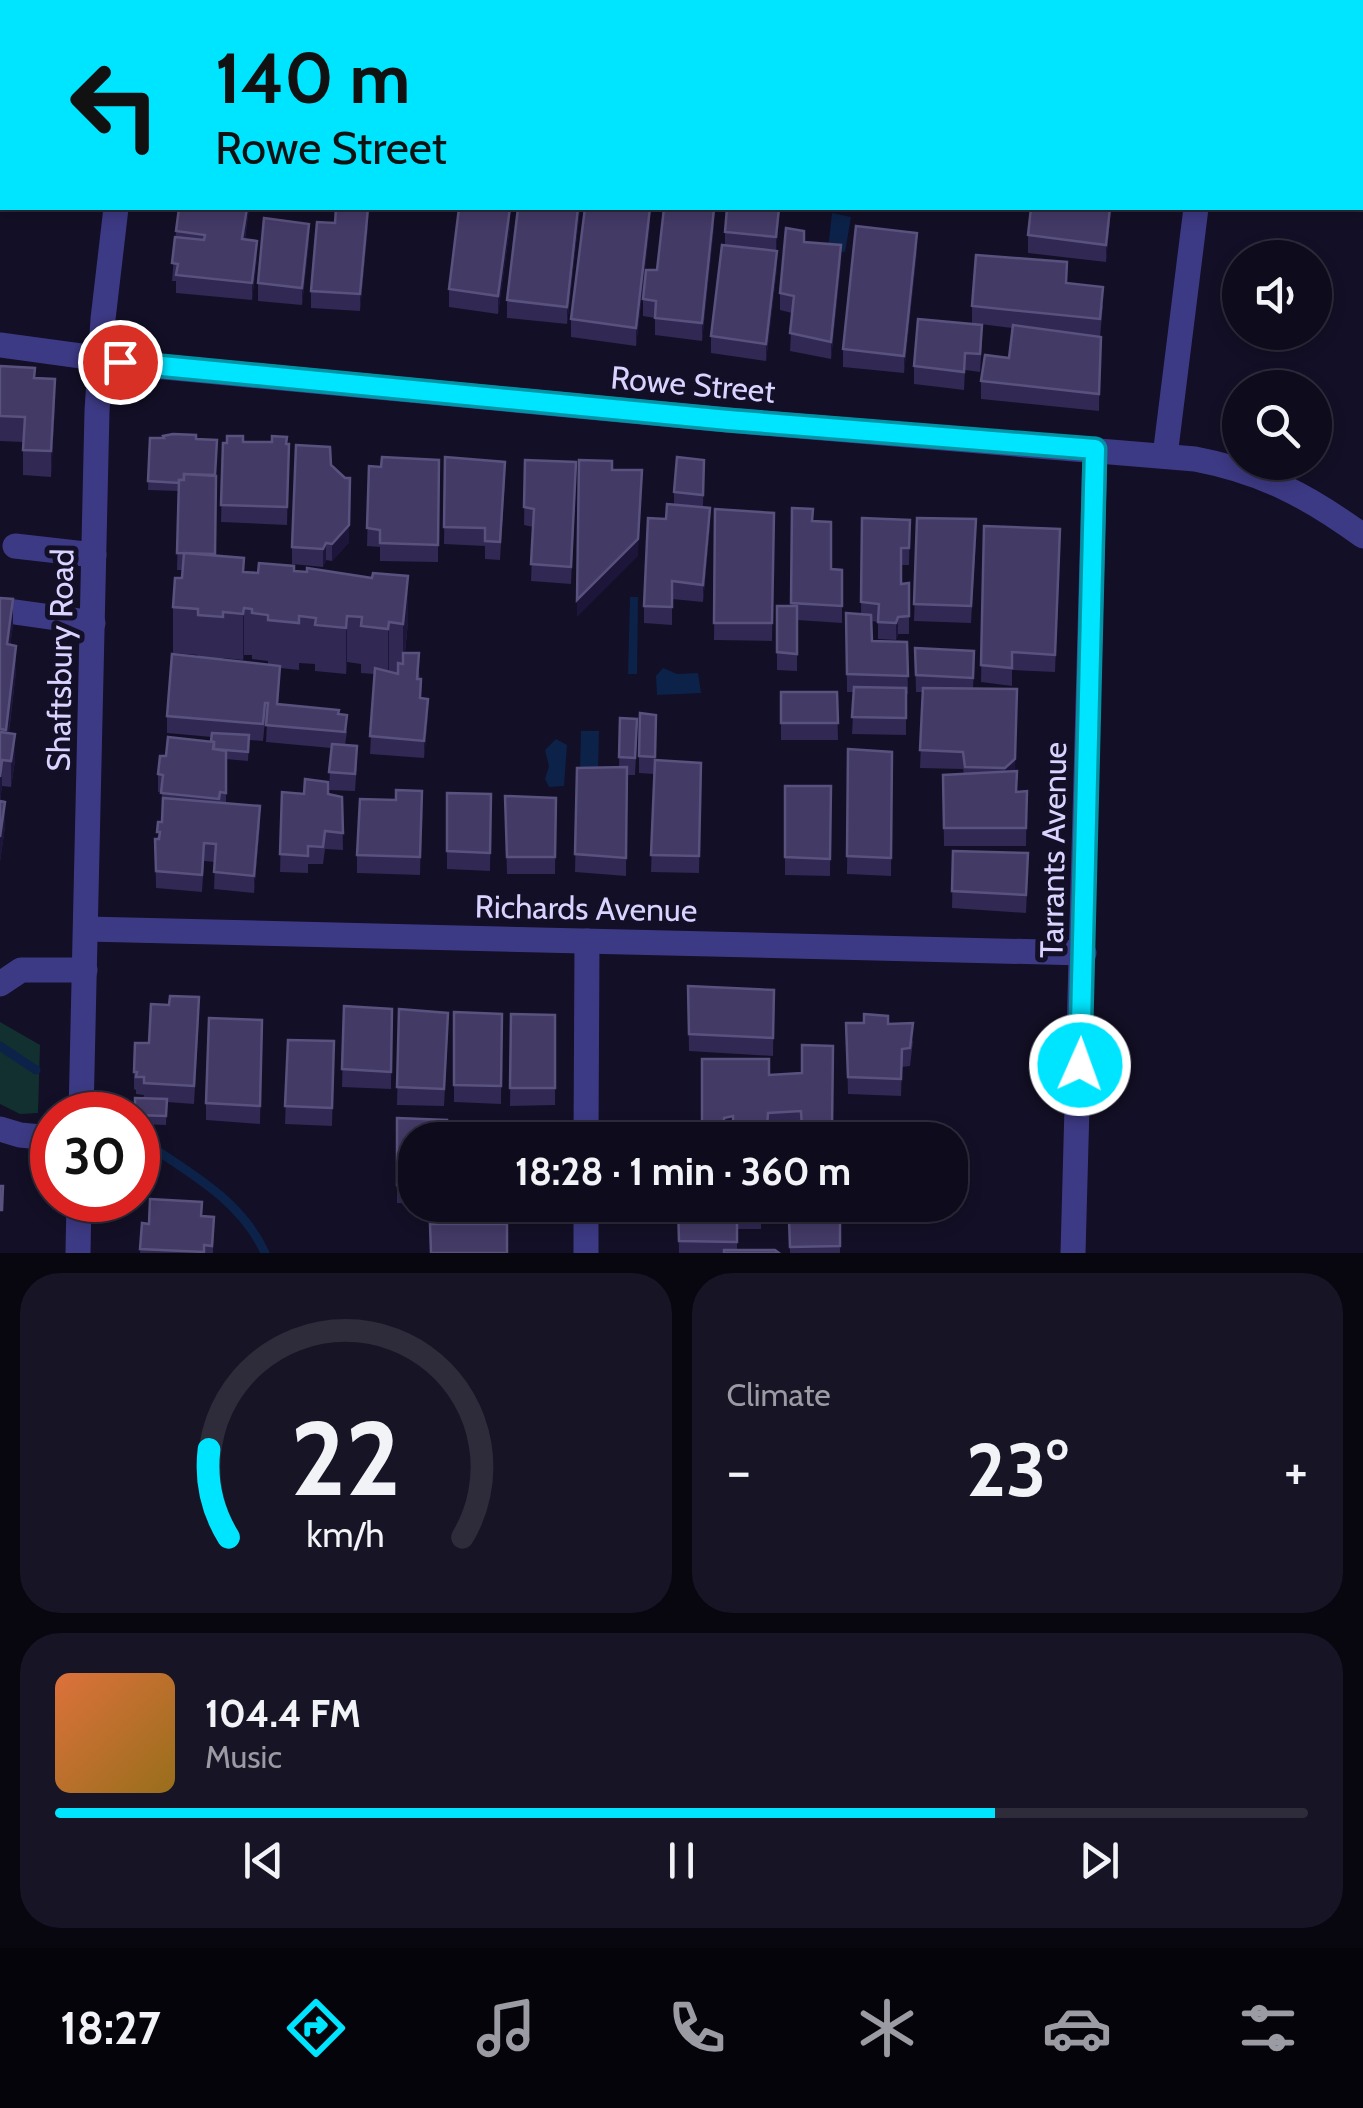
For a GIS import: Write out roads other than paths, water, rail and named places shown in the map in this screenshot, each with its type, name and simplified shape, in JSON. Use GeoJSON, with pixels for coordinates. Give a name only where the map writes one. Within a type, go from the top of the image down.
{"type":"FeatureCollection","features":[{"type":"Feature","properties":{"kind":"street","name":"Shaftsbury Road"},"geometry":{"type":"LineString","coordinates":[[82,1092],[100,360],[116,210]]}},
{"type":"Feature","properties":{"kind":"street"},"geometry":{"type":"LineString","coordinates":[[1165,456],[1196,210]]}},
{"type":"Feature","properties":{"kind":"street","name":"Rowe Street"},"geometry":{"type":"LineString","coordinates":[[12,353],[728,420],[1165,456],[1229,466],[1278,482],[1363,536]]}},
{"type":"Feature","properties":{"kind":"street","name":"Tarrants Avenue"},"geometry":{"type":"LineString","coordinates":[[1073,1253],[1095,449]]}},
{"type":"Feature","properties":{"kind":"street"},"geometry":{"type":"LineString","coordinates":[[16,546],[94,555]]}},
{"type":"Feature","properties":{"kind":"street"},"geometry":{"type":"LineString","coordinates":[[0,610],[93,622]]}},
{"type":"Feature","properties":{"kind":"street","name":"Richards Avenue"},"geometry":{"type":"LineString","coordinates":[[86,929],[1084,952]]}},
{"type":"Feature","properties":{"kind":"street"},"geometry":{"type":"LineString","coordinates":[[586,1122],[587,940]]}},
{"type":"Feature","properties":{"kind":"street"},"geometry":{"type":"LineString","coordinates":[[0,984],[21,970],[85,970]]}},
{"type":"Feature","properties":{"kind":"street"},"geometry":{"type":"LineString","coordinates":[[0,1129],[30,1136]]}},
{"type":"Feature","properties":{"kind":"street"},"geometry":{"type":"LineString","coordinates":[[78,1253],[79,1222]]}},
{"type":"Feature","properties":{"kind":"street"},"geometry":{"type":"LineString","coordinates":[[586,1222],[586,1253]]}},
{"type":"Feature","properties":{"kind":"water"},"geometry":{"type":"Polygon","coordinates":[[[832,213],[851,217],[845,252],[828,250],[832,213]]]}},
{"type":"Feature","properties":{"kind":"water"},"geometry":{"type":"Polygon","coordinates":[[[630,597],[638,597],[637,674],[628,674],[630,597]]]}},
{"type":"Feature","properties":{"kind":"water"},"geometry":{"type":"Polygon","coordinates":[[[663,668],[677,674],[698,673],[701,693],[657,695],[656,676],[663,668]]]}},
{"type":"Feature","properties":{"kind":"water"},"geometry":{"type":"Polygon","coordinates":[[[581,731],[599,731],[598,771],[580,771],[581,731]]]}},
{"type":"Feature","properties":{"kind":"water"},"geometry":{"type":"Polygon","coordinates":[[[556,739],[567,745],[564,786],[549,787],[545,779],[549,766],[545,750],[556,739]]]}},
{"type":"Feature","properties":{"kind":"waterway"},"geometry":{"type":"LineString","coordinates":[[0,1046],[36,1070]]}},
{"type":"Feature","properties":{"kind":"waterway"},"geometry":{"type":"LineString","coordinates":[[160,1152],[227,1201],[255,1234],[265,1253]]}}]}
